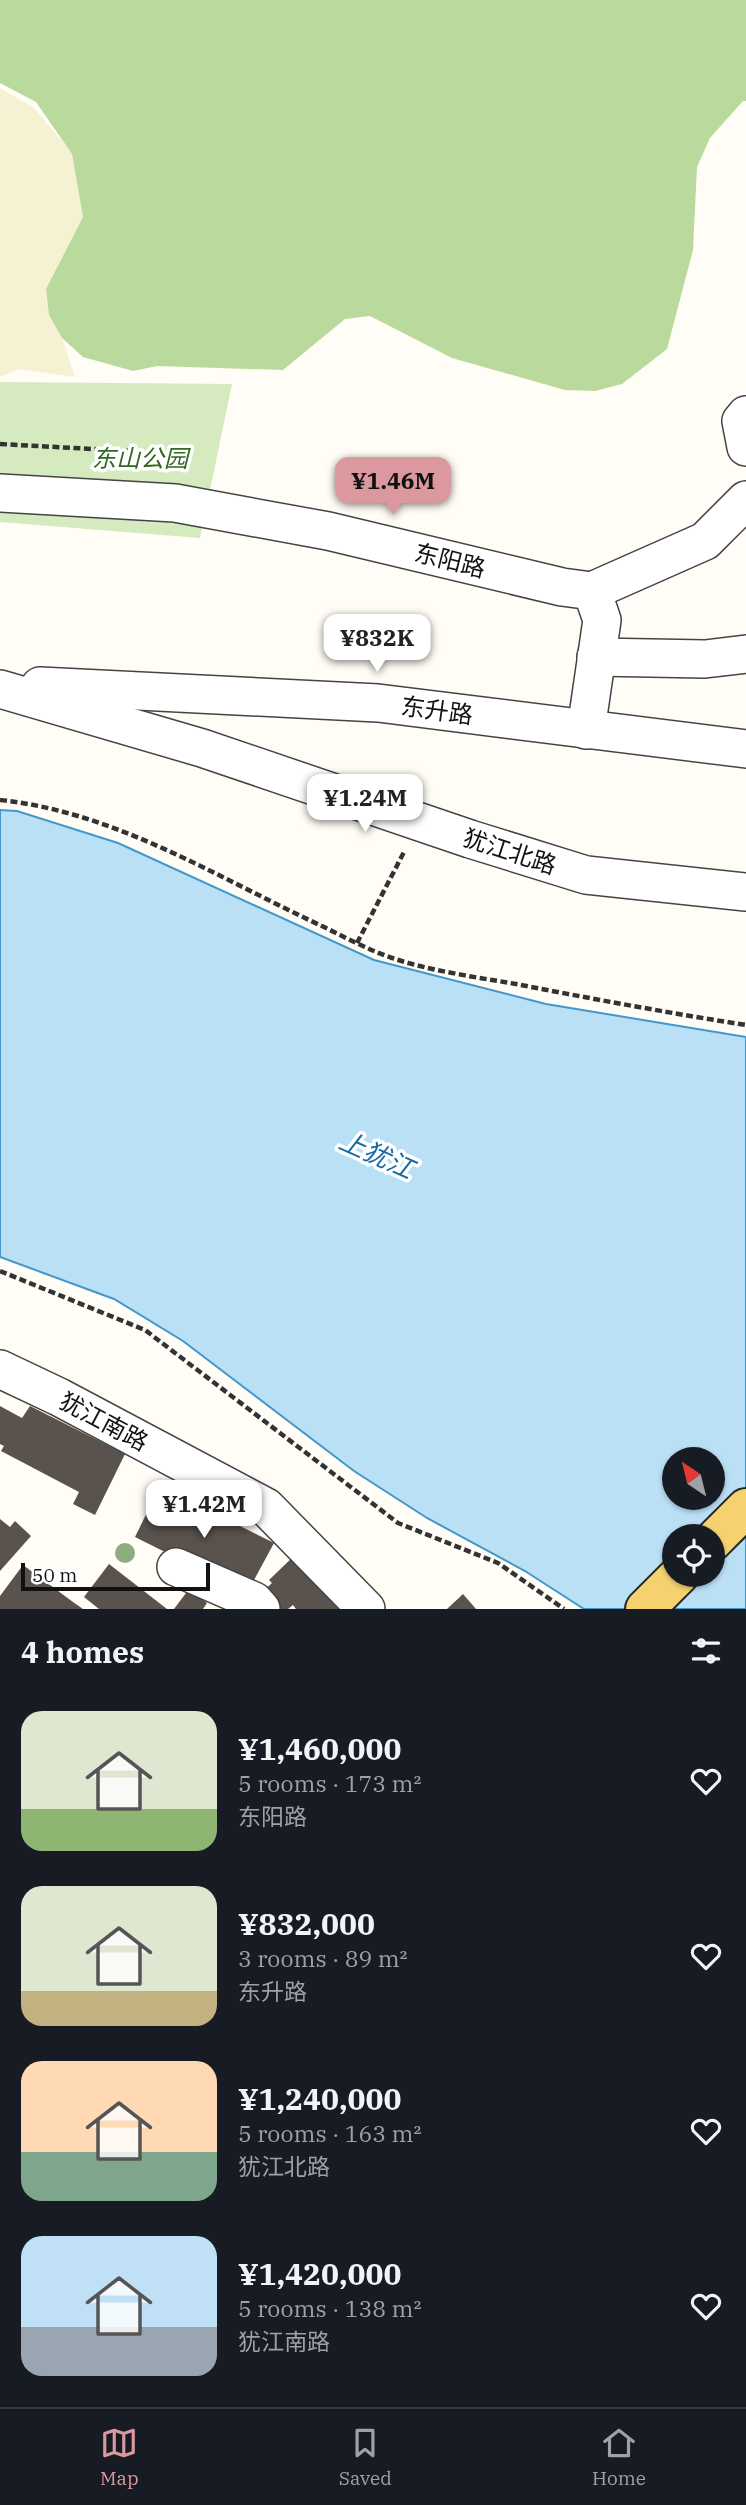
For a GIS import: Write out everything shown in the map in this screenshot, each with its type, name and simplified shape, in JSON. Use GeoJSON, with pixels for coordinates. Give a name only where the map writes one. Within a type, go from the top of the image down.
{"type":"FeatureCollection","features":[{"type":"Feature","properties":{"kind":"main road"},"geometry":{"type":"LineString","coordinates":[[725,1529],[746,1508]]}},
{"type":"Feature","properties":{"kind":"main road"},"geometry":{"type":"LineString","coordinates":[[645,1609],[667,1587]]}},
{"type":"Feature","properties":{"kind":"street"},"geometry":{"type":"LineString","coordinates":[[746,415],[741,421],[746,447]]}},
{"type":"Feature","properties":{"kind":"street","name":"东阳路"},"geometry":{"type":"LineString","coordinates":[[0,493],[175,503],[328,531],[562,587],[592,591]]}},
{"type":"Feature","properties":{"kind":"street"},"geometry":{"type":"LineString","coordinates":[[586,730],[602,620],[592,591],[705,541],[746,500]]}},
{"type":"Feature","properties":{"kind":"street"},"geometry":{"type":"LineString","coordinates":[[596,657],[705,659],[746,654]]}},
{"type":"Feature","properties":{"kind":"street","name":"东升路"},"geometry":{"type":"LineString","coordinates":[[0,686],[378,703],[746,749]]}},
{"type":"Feature","properties":{"kind":"street","name":"犹江北路"},"geometry":{"type":"LineString","coordinates":[[0,686],[202,748],[470,839],[586,875],[746,892]]}},
{"type":"Feature","properties":{"kind":"street","name":"犹江南路"},"geometry":{"type":"LineString","coordinates":[[0,1369],[59,1397],[266,1507],[366,1609]]}},
{"type":"Feature","properties":{"kind":"street"},"geometry":{"type":"LineString","coordinates":[[176,1567],[254,1601],[261,1609]]}},
{"type":"Feature","properties":{"kind":"path"},"geometry":{"type":"LineString","coordinates":[[0,444],[167,453]]}},
{"type":"Feature","properties":{"kind":"path"},"geometry":{"type":"LineString","coordinates":[[0,800],[25,802],[82,817],[158,847],[392,958],[444,971],[746,1025]]}},
{"type":"Feature","properties":{"kind":"path"},"geometry":{"type":"LineString","coordinates":[[357,943],[404,852]]}},
{"type":"Feature","properties":{"kind":"path"},"geometry":{"type":"LineString","coordinates":[[0,1271],[145,1330],[398,1523],[498,1563],[564,1609]]}},
{"type":"Feature","properties":{"kind":"shaded area"},"geometry":{"type":"Polygon","coordinates":[[[0,88],[33,107],[72,153],[83,217],[46,289],[50,316],[62,338],[75,377],[18,369],[0,377],[0,88]]]}},
{"type":"Feature","properties":{"kind":"green space"},"geometry":{"type":"Polygon","coordinates":[[[0,0],[746,0],[746,101],[743,101],[710,138],[697,167],[693,250],[667,349],[622,384],[595,391],[565,390],[452,358],[370,316],[345,319],[283,370],[157,366],[133,371],[83,357],[62,338],[49,315],[46,289],[83,217],[72,154],[36,102],[0,83],[0,0]]]}},
{"type":"Feature","properties":{"kind":"green space","name":"东山公园"},"geometry":{"type":"Polygon","coordinates":[[[0,382],[232,384],[200,538],[0,522],[0,382]]]}},
{"type":"Feature","properties":{"kind":"water","name":"上犹江"},"geometry":{"type":"Polygon","coordinates":[[[0,810],[17,811],[118,843],[374,960],[546,1004],[746,1037],[746,1609],[584,1609],[525,1571],[427,1518],[354,1471],[183,1341],[114,1299],[0,1257],[0,810]]]}},
{"type":"Feature","properties":{"kind":"building"},"geometry":{"type":"Polygon","coordinates":[[[0,1406],[22,1418],[30,1406],[125,1454],[95,1515],[73,1504],[79,1492],[1,1451],[4,1446],[0,1444],[0,1406]]]}},
{"type":"Feature","properties":{"kind":"building"},"geometry":{"type":"Polygon","coordinates":[[[160,1486],[274,1543],[247,1593],[135,1537],[160,1486]]]}},
{"type":"Feature","properties":{"kind":"building"},"geometry":{"type":"Polygon","coordinates":[[[0,1519],[10,1527],[15,1521],[31,1536],[0,1571],[0,1519]]]}},
{"type":"Feature","properties":{"kind":"building"},"geometry":{"type":"Polygon","coordinates":[[[296,1554],[347,1609],[296,1609],[293,1605],[288,1609],[267,1609],[257,1597],[272,1583],[269,1580],[296,1554]]]}},
{"type":"Feature","properties":{"kind":"building"},"geometry":{"type":"Polygon","coordinates":[[[109,1564],[167,1609],[99,1609],[84,1597],[109,1564]]]}},
{"type":"Feature","properties":{"kind":"building"},"geometry":{"type":"Polygon","coordinates":[[[23,1565],[83,1609],[0,1609],[0,1596],[23,1565]]]}},
{"type":"Feature","properties":{"kind":"building"},"geometry":{"type":"Polygon","coordinates":[[[189,1589],[207,1603],[203,1609],[174,1609],[189,1589]]]}},
{"type":"Feature","properties":{"kind":"building"},"geometry":{"type":"Polygon","coordinates":[[[463,1594],[476,1609],[447,1609],[463,1594]]]}}]}
